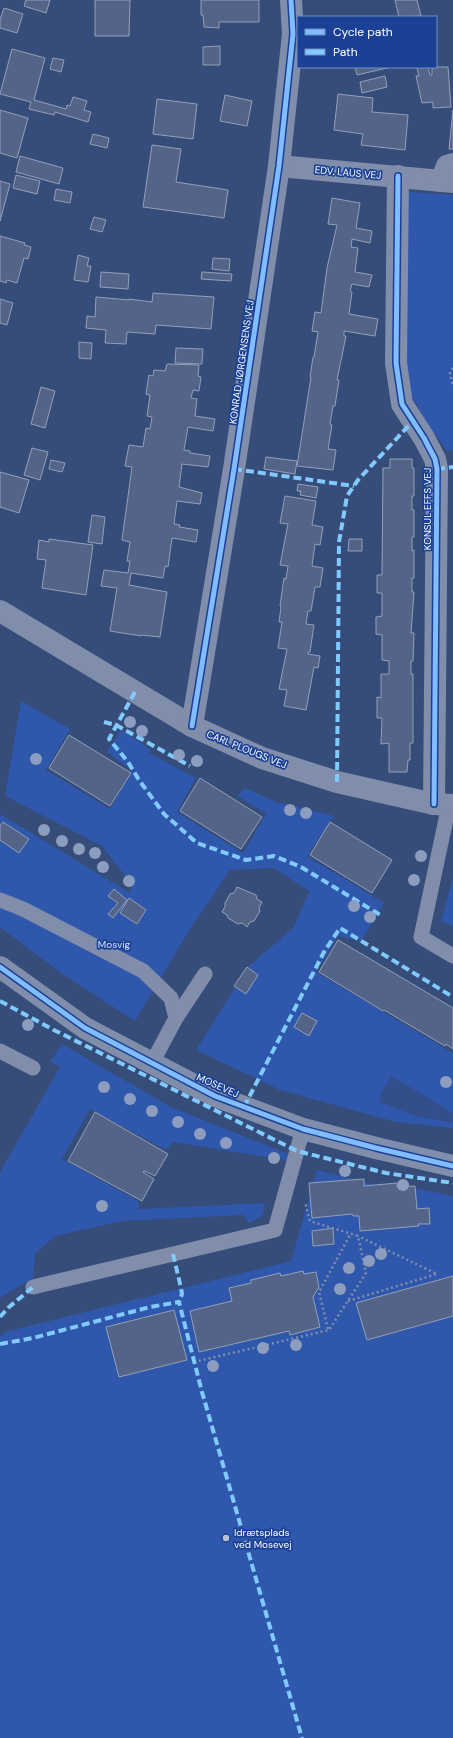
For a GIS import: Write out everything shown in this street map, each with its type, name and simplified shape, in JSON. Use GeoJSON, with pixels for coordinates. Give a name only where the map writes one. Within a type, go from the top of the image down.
{"type":"FeatureCollection","features":[{"type":"Feature","properties":{"kind":"street","name":"KONRAD JØRGENSENS VEJ"},"geometry":{"type":"LineString","coordinates":[[192,726],[234,469],[279,166],[293,34],[291,0]]}},
{"type":"Feature","properties":{"kind":"street","name":"EDV. LAUS VEJ"},"geometry":{"type":"LineString","coordinates":[[279,166],[398,176],[449,175]]}},
{"type":"Feature","properties":{"kind":"street","name":"KONSUL EFFS VEJ"},"geometry":{"type":"LineString","coordinates":[[398,176],[396,363],[399,389],[402,404],[424,438],[435,459],[437,469],[445,805]]}},
{"type":"Feature","properties":{"kind":"street","name":"CARL PLOUGS VEJ"},"geometry":{"type":"LineString","coordinates":[[0,611],[192,726],[262,758],[337,782],[445,805]]}},
{"type":"Feature","properties":{"kind":"street","name":"MOSEVEJ"},"geometry":{"type":"LineString","coordinates":[[0,967],[85,1028],[215,1096],[304,1129],[453,1166]]}},
{"type":"Feature","properties":{"kind":"lane"},"geometry":{"type":"LineString","coordinates":[[445,805],[420,937],[453,956]]}},
{"type":"Feature","properties":{"kind":"lane"},"geometry":{"type":"LineString","coordinates":[[0,900],[23,909],[143,971],[171,998],[176,1018]]}},
{"type":"Feature","properties":{"kind":"lane"},"geometry":{"type":"LineString","coordinates":[[152,1063],[176,1018],[205,974]]}},
{"type":"Feature","properties":{"kind":"lane"},"geometry":{"type":"LineString","coordinates":[[0,1051],[33,1068]]}},
{"type":"Feature","properties":{"kind":"lane"},"geometry":{"type":"LineString","coordinates":[[33,1287],[274,1230],[304,1129]]}},
{"type":"Feature","properties":{"kind":"path"},"geometry":{"type":"LineString","coordinates":[[453,368],[450,373],[453,386]]}},
{"type":"Feature","properties":{"kind":"path"},"geometry":{"type":"LineString","coordinates":[[286,1191],[304,1200],[310,1221],[351,1233],[437,1274],[347,1302]]}},
{"type":"Feature","properties":{"kind":"path"},"geometry":{"type":"LineString","coordinates":[[329,1330],[319,1292],[351,1233]]}},
{"type":"Feature","properties":{"kind":"path"},"geometry":{"type":"LineString","coordinates":[[194,1362],[329,1330],[366,1273],[358,1236]]}},
{"type":"Feature","properties":{"kind":"green space"},"geometry":{"type":"Polygon","coordinates":[[[407,192],[453,195],[453,450],[447,451],[425,420],[408,389],[406,350],[407,192]]]}},
{"type":"Feature","properties":{"kind":"green space","name":"Mosvig"},"geometry":{"type":"Polygon","coordinates":[[[21,701],[70,729],[46,770],[110,809],[132,770],[107,752],[121,730],[150,749],[149,753],[196,778],[177,812],[243,853],[266,814],[237,796],[245,788],[276,802],[334,816],[307,856],[384,903],[361,941],[338,936],[316,972],[453,1053],[453,1128],[396,1122],[280,1090],[196,1050],[249,966],[294,927],[309,891],[274,868],[230,870],[190,929],[135,1021],[64,975],[0,927],[0,814],[130,893],[132,885],[102,846],[5,796],[21,701]]]}},
{"type":"Feature","properties":{"kind":"green space"},"geometry":{"type":"Polygon","coordinates":[[[453,878],[453,926],[441,921],[453,878]]]}},
{"type":"Feature","properties":{"kind":"green space"},"geometry":{"type":"Polygon","coordinates":[[[62,1044],[171,1107],[291,1155],[291,1161],[173,1142],[166,1150],[90,1109],[62,1159],[138,1201],[139,1209],[265,1203],[263,1215],[249,1223],[243,1215],[121,1221],[55,1236],[35,1254],[33,1278],[0,1298],[0,1172],[60,1067],[50,1062],[62,1044]]]}},
{"type":"Feature","properties":{"kind":"green space","name":"Idrætsplads ved Mosevej"},"geometry":{"type":"Polygon","coordinates":[[[317,1170],[416,1195],[416,1188],[453,1196],[453,1738],[0,1738],[0,1337],[5,1332],[291,1261],[317,1170]]]}},
{"type":"Feature","properties":{"kind":"shaded area"},"geometry":{"type":"Polygon","coordinates":[[[392,1076],[453,1113],[453,1123],[416,1116],[379,1102],[381,1092],[392,1076]]]}},
{"type":"Feature","properties":{"kind":"building"},"geometry":{"type":"Polygon","coordinates":[[[26,0],[50,0],[46,13],[24,6],[26,0]]]}},
{"type":"Feature","properties":{"kind":"building"},"geometry":{"type":"Polygon","coordinates":[[[95,0],[130,0],[129,36],[95,36],[95,0]]]}},
{"type":"Feature","properties":{"kind":"building"},"geometry":{"type":"Polygon","coordinates":[[[201,0],[259,0],[259,22],[219,22],[219,28],[204,27],[203,15],[201,15],[201,0]]]}},
{"type":"Feature","properties":{"kind":"building"},"geometry":{"type":"Polygon","coordinates":[[[395,0],[417,0],[421,16],[399,16],[395,0]]]}},
{"type":"Feature","properties":{"kind":"building"},"geometry":{"type":"Polygon","coordinates":[[[4,8],[23,14],[17,33],[0,28],[0,20],[4,8]]]}},
{"type":"Feature","properties":{"kind":"building"},"geometry":{"type":"Polygon","coordinates":[[[220,46],[220,65],[203,65],[203,47],[220,46]]]}},
{"type":"Feature","properties":{"kind":"building"},"geometry":{"type":"Polygon","coordinates":[[[12,49],[45,58],[34,100],[66,109],[67,105],[70,106],[73,97],[87,101],[84,110],[91,112],[88,122],[55,112],[54,115],[29,109],[31,102],[0,94],[12,49]]]}},
{"type":"Feature","properties":{"kind":"building"},"geometry":{"type":"Polygon","coordinates":[[[53,58],[64,60],[61,72],[50,69],[53,58]]]}},
{"type":"Feature","properties":{"kind":"building"},"geometry":{"type":"Polygon","coordinates":[[[448,67],[451,107],[433,108],[433,102],[422,103],[416,76],[419,76],[417,68],[428,68],[430,75],[432,75],[432,68],[448,67]]]}},
{"type":"Feature","properties":{"kind":"building"},"geometry":{"type":"Polygon","coordinates":[[[355,68],[387,68],[357,75],[355,68]]]}},
{"type":"Feature","properties":{"kind":"building"},"geometry":{"type":"Polygon","coordinates":[[[385,76],[387,87],[362,93],[360,82],[385,76]]]}},
{"type":"Feature","properties":{"kind":"building"},"geometry":{"type":"Polygon","coordinates":[[[338,94],[373,98],[372,112],[408,115],[405,150],[361,145],[363,134],[334,130],[338,94]]]}},
{"type":"Feature","properties":{"kind":"building"},"geometry":{"type":"Polygon","coordinates":[[[225,95],[252,101],[247,126],[220,121],[225,95]]]}},
{"type":"Feature","properties":{"kind":"building"},"geometry":{"type":"Polygon","coordinates":[[[157,99],[197,104],[193,139],[153,134],[157,99]]]}},
{"type":"Feature","properties":{"kind":"building"},"geometry":{"type":"Polygon","coordinates":[[[0,110],[28,118],[17,158],[0,153],[0,110]]]}},
{"type":"Feature","properties":{"kind":"building"},"geometry":{"type":"Polygon","coordinates":[[[453,110],[453,149],[449,149],[453,110]]]}},
{"type":"Feature","properties":{"kind":"building"},"geometry":{"type":"Polygon","coordinates":[[[93,134],[109,138],[107,148],[90,144],[93,134]]]}},
{"type":"Feature","properties":{"kind":"building"},"geometry":{"type":"Polygon","coordinates":[[[152,145],[181,149],[176,182],[228,190],[224,218],[143,207],[152,145]]]}},
{"type":"Feature","properties":{"kind":"building"},"geometry":{"type":"Polygon","coordinates":[[[20,156],[63,168],[59,184],[16,172],[20,156]]]}},
{"type":"Feature","properties":{"kind":"building"},"geometry":{"type":"Polygon","coordinates":[[[16,175],[40,181],[37,194],[13,188],[16,175]]]}},
{"type":"Feature","properties":{"kind":"building"},"geometry":{"type":"Polygon","coordinates":[[[0,181],[10,184],[0,221],[0,181]]]}},
{"type":"Feature","properties":{"kind":"building"},"geometry":{"type":"Polygon","coordinates":[[[56,189],[72,192],[70,203],[54,200],[56,189]]]}},
{"type":"Feature","properties":{"kind":"building"},"geometry":{"type":"Polygon","coordinates":[[[332,198],[360,203],[356,228],[372,231],[370,243],[352,239],[351,247],[358,248],[355,272],[372,275],[369,287],[352,284],[350,291],[352,292],[349,314],[378,319],[375,336],[344,331],[344,336],[346,336],[337,380],[339,380],[335,406],[333,406],[330,424],[332,425],[328,449],[336,450],[333,470],[297,466],[318,332],[312,331],[315,312],[321,313],[327,268],[337,225],[328,224],[332,198]]]}},
{"type":"Feature","properties":{"kind":"building"},"geometry":{"type":"Polygon","coordinates":[[[94,217],[106,220],[102,232],[90,229],[94,217]]]}},
{"type":"Feature","properties":{"kind":"building"},"geometry":{"type":"Polygon","coordinates":[[[0,236],[25,243],[24,245],[31,247],[28,259],[24,258],[17,283],[7,280],[6,283],[0,281],[0,236]]]}},
{"type":"Feature","properties":{"kind":"building"},"geometry":{"type":"Polygon","coordinates":[[[78,255],[89,258],[87,266],[91,266],[88,282],[74,280],[78,255]]]}},
{"type":"Feature","properties":{"kind":"building"},"geometry":{"type":"Polygon","coordinates":[[[213,258],[230,259],[229,271],[212,269],[213,258]]]}},
{"type":"Feature","properties":{"kind":"building"},"geometry":{"type":"Polygon","coordinates":[[[101,272],[129,274],[128,289],[100,287],[101,272]]]}},
{"type":"Feature","properties":{"kind":"building"},"geometry":{"type":"Polygon","coordinates":[[[202,272],[232,274],[231,281],[201,279],[202,272]]]}},
{"type":"Feature","properties":{"kind":"building"},"geometry":{"type":"Polygon","coordinates":[[[153,293],[214,297],[211,329],[156,325],[155,334],[127,332],[126,344],[105,343],[106,330],[86,328],[87,316],[95,317],[96,297],[152,302],[153,293]]]}},
{"type":"Feature","properties":{"kind":"building"},"geometry":{"type":"Polygon","coordinates":[[[0,299],[13,303],[7,325],[0,323],[0,299]]]}},
{"type":"Feature","properties":{"kind":"building"},"geometry":{"type":"Polygon","coordinates":[[[79,342],[92,343],[91,359],[79,358],[79,342]]]}},
{"type":"Feature","properties":{"kind":"building"},"geometry":{"type":"Polygon","coordinates":[[[176,348],[203,349],[202,364],[175,363],[176,348]]]}},
{"type":"Feature","properties":{"kind":"building"},"geometry":{"type":"Polygon","coordinates":[[[167,364],[199,365],[198,376],[201,377],[199,391],[193,390],[191,398],[197,399],[195,416],[215,419],[213,431],[188,427],[184,450],[190,451],[190,453],[210,456],[208,467],[182,464],[179,487],[202,493],[200,504],[177,501],[174,524],[180,525],[179,527],[198,530],[196,542],[172,538],[168,567],[165,566],[163,578],[131,573],[129,585],[167,592],[160,637],[141,636],[110,631],[117,588],[101,586],[104,570],[128,573],[130,561],[127,561],[130,542],[122,540],[132,467],[125,466],[129,445],[143,447],[146,428],[150,429],[152,417],[147,416],[150,395],[146,394],[149,375],[153,376],[154,370],[165,371],[167,364]]]}},
{"type":"Feature","properties":{"kind":"building"},"geometry":{"type":"Polygon","coordinates":[[[41,387],[55,391],[45,428],[31,424],[41,387]]]}},
{"type":"Feature","properties":{"kind":"building"},"geometry":{"type":"Polygon","coordinates":[[[32,448],[48,452],[40,480],[24,475],[32,448]]]}},
{"type":"Feature","properties":{"kind":"building"},"geometry":{"type":"Polygon","coordinates":[[[266,457],[297,461],[295,474],[264,469],[266,457]]]}},
{"type":"Feature","properties":{"kind":"building"},"geometry":{"type":"Polygon","coordinates":[[[390,459],[412,459],[412,468],[414,468],[414,496],[412,496],[412,510],[414,510],[414,537],[412,537],[412,551],[414,550],[414,578],[412,578],[412,592],[414,592],[411,633],[414,633],[413,661],[411,661],[411,674],[413,674],[413,743],[410,743],[410,760],[408,760],[407,772],[389,772],[389,743],[381,744],[382,718],[377,718],[377,697],[381,698],[381,674],[389,674],[389,661],[382,660],[382,635],[376,634],[376,617],[382,616],[382,593],[377,593],[377,575],[382,575],[383,468],[390,468],[390,459]]]}},
{"type":"Feature","properties":{"kind":"building"},"geometry":{"type":"Polygon","coordinates":[[[51,460],[65,463],[62,472],[49,469],[51,460]]]}},
{"type":"Feature","properties":{"kind":"building"},"geometry":{"type":"Polygon","coordinates":[[[0,472],[29,480],[19,513],[0,507],[0,472]]]}},
{"type":"Feature","properties":{"kind":"building"},"geometry":{"type":"Polygon","coordinates":[[[298,484],[318,487],[316,498],[300,495],[301,491],[297,491],[298,484]]]}},
{"type":"Feature","properties":{"kind":"building"},"geometry":{"type":"Polygon","coordinates":[[[285,496],[316,501],[312,525],[323,527],[320,545],[315,544],[312,566],[323,568],[320,587],[315,587],[311,611],[308,611],[306,624],[314,625],[310,652],[308,652],[308,654],[320,656],[318,668],[314,667],[306,710],[284,706],[287,690],[279,689],[287,649],[278,648],[282,622],[279,622],[280,606],[284,578],[286,579],[288,566],[280,565],[288,524],[280,523],[285,496]]]}},
{"type":"Feature","properties":{"kind":"building"},"geometry":{"type":"Polygon","coordinates":[[[92,515],[105,517],[102,544],[88,542],[92,515]]]}},
{"type":"Feature","properties":{"kind":"building"},"geometry":{"type":"Polygon","coordinates":[[[49,539],[93,545],[86,595],[42,588],[46,560],[37,559],[39,540],[49,542],[49,539]]]}},
{"type":"Feature","properties":{"kind":"building"},"geometry":{"type":"Polygon","coordinates":[[[349,539],[362,539],[362,551],[348,551],[349,539]]]}},
{"type":"Feature","properties":{"kind":"building"},"geometry":{"type":"Polygon","coordinates":[[[69,735],[131,773],[110,806],[49,768],[69,735]]]}},
{"type":"Feature","properties":{"kind":"building"},"geometry":{"type":"Polygon","coordinates":[[[200,778],[262,817],[241,849],[180,811],[200,778]]]}},
{"type":"Feature","properties":{"kind":"building"},"geometry":{"type":"Polygon","coordinates":[[[3,822],[29,839],[19,853],[0,840],[0,826],[3,822]]]}},
{"type":"Feature","properties":{"kind":"building"},"geometry":{"type":"Polygon","coordinates":[[[330,822],[392,860],[372,893],[310,855],[330,822]]]}},
{"type":"Feature","properties":{"kind":"building"},"geometry":{"type":"Polygon","coordinates":[[[237,887],[256,895],[257,899],[262,902],[259,908],[260,911],[254,921],[250,922],[247,927],[242,923],[238,924],[228,918],[227,915],[222,912],[230,894],[234,893],[237,887]]]}},
{"type":"Feature","properties":{"kind":"building"},"geometry":{"type":"Polygon","coordinates":[[[114,889],[127,900],[113,918],[108,914],[118,903],[108,896],[114,889]]]}},
{"type":"Feature","properties":{"kind":"building"},"geometry":{"type":"Polygon","coordinates":[[[129,898],[146,910],[137,924],[120,913],[129,898]]]}},
{"type":"Feature","properties":{"kind":"building"},"geometry":{"type":"Polygon","coordinates":[[[338,940],[453,1008],[453,1049],[446,1044],[445,1046],[384,1010],[383,1011],[319,972],[338,940]]]}},
{"type":"Feature","properties":{"kind":"building"},"geometry":{"type":"Polygon","coordinates":[[[247,967],[258,975],[246,994],[234,986],[247,967]]]}},
{"type":"Feature","properties":{"kind":"building"},"geometry":{"type":"Polygon","coordinates":[[[302,1013],[317,1021],[309,1036],[294,1027],[302,1013]]]}},
{"type":"Feature","properties":{"kind":"building"},"geometry":{"type":"Polygon","coordinates":[[[95,1112],[168,1154],[155,1176],[145,1171],[143,1172],[154,1179],[142,1201],[68,1161],[95,1112]]]}},
{"type":"Feature","properties":{"kind":"building"},"geometry":{"type":"Polygon","coordinates":[[[364,1179],[364,1186],[397,1183],[397,1187],[415,1186],[417,1209],[429,1208],[430,1224],[360,1231],[359,1216],[353,1216],[352,1214],[312,1218],[309,1183],[364,1179]]]}},
{"type":"Feature","properties":{"kind":"building"},"geometry":{"type":"Polygon","coordinates":[[[333,1228],[334,1244],[313,1246],[312,1231],[333,1228]]]}},
{"type":"Feature","properties":{"kind":"building"},"geometry":{"type":"Polygon","coordinates":[[[303,1271],[304,1274],[316,1272],[319,1287],[313,1297],[320,1327],[290,1335],[289,1331],[199,1352],[190,1311],[232,1301],[229,1288],[251,1283],[251,1280],[280,1273],[281,1276],[303,1271]]]}},
{"type":"Feature","properties":{"kind":"building"},"geometry":{"type":"Polygon","coordinates":[[[453,1276],[453,1316],[367,1340],[356,1303],[453,1276]]]}},
{"type":"Feature","properties":{"kind":"building"},"geometry":{"type":"Polygon","coordinates":[[[174,1310],[187,1360],[119,1377],[106,1327],[174,1310]]]}},
{"type":"Feature","properties":{"kind":"marked path"},"geometry":{"type":"LineString","coordinates":[[337,782],[339,542],[347,496],[358,480],[413,421]]}},
{"type":"Feature","properties":{"kind":"marked path"},"geometry":{"type":"LineString","coordinates":[[437,469],[453,467]]}},
{"type":"Feature","properties":{"kind":"marked path"},"geometry":{"type":"LineString","coordinates":[[234,469],[354,486]]}},
{"type":"Feature","properties":{"kind":"marked path"},"geometry":{"type":"LineString","coordinates":[[135,692],[109,739],[128,762],[139,780],[164,814],[197,843],[246,860],[274,856],[301,867],[382,916]]}},
{"type":"Feature","properties":{"kind":"marked path"},"geometry":{"type":"LineString","coordinates":[[104,722],[116,725],[190,766]]}},
{"type":"Feature","properties":{"kind":"marked path"},"geometry":{"type":"LineString","coordinates":[[244,1107],[324,952],[340,928],[453,997]]}},
{"type":"Feature","properties":{"kind":"marked path"},"geometry":{"type":"LineString","coordinates":[[0,1001],[52,1029],[297,1151],[386,1173],[453,1183]]}},
{"type":"Feature","properties":{"kind":"marked path"},"geometry":{"type":"LineString","coordinates":[[173,1254],[182,1294],[179,1302]]}},
{"type":"Feature","properties":{"kind":"marked path"},"geometry":{"type":"LineString","coordinates":[[0,1317],[8,1308],[33,1287]]}},
{"type":"Feature","properties":{"kind":"marked path"},"geometry":{"type":"LineString","coordinates":[[0,1344],[33,1338],[150,1307],[179,1302],[202,1392],[302,1738]]}},
{"type":"Feature","properties":{"kind":"cycle path"},"geometry":{"type":"LineString","coordinates":[[192,726],[234,469],[279,166],[293,34],[291,0]]}},
{"type":"Feature","properties":{"kind":"cycle path"},"geometry":{"type":"LineString","coordinates":[[398,176],[396,363],[402,404],[424,438],[435,459],[437,469],[434,804]]}},
{"type":"Feature","properties":{"kind":"cycle path"},"geometry":{"type":"LineString","coordinates":[[0,967],[85,1028],[215,1096],[303,1129],[453,1166]]}},
{"type":"Feature","properties":{"kind":"place","name":"Idrætsplads ved Mosevej"},"geometry":{"type":"Point","coordinates":[226,1538]}}]}
